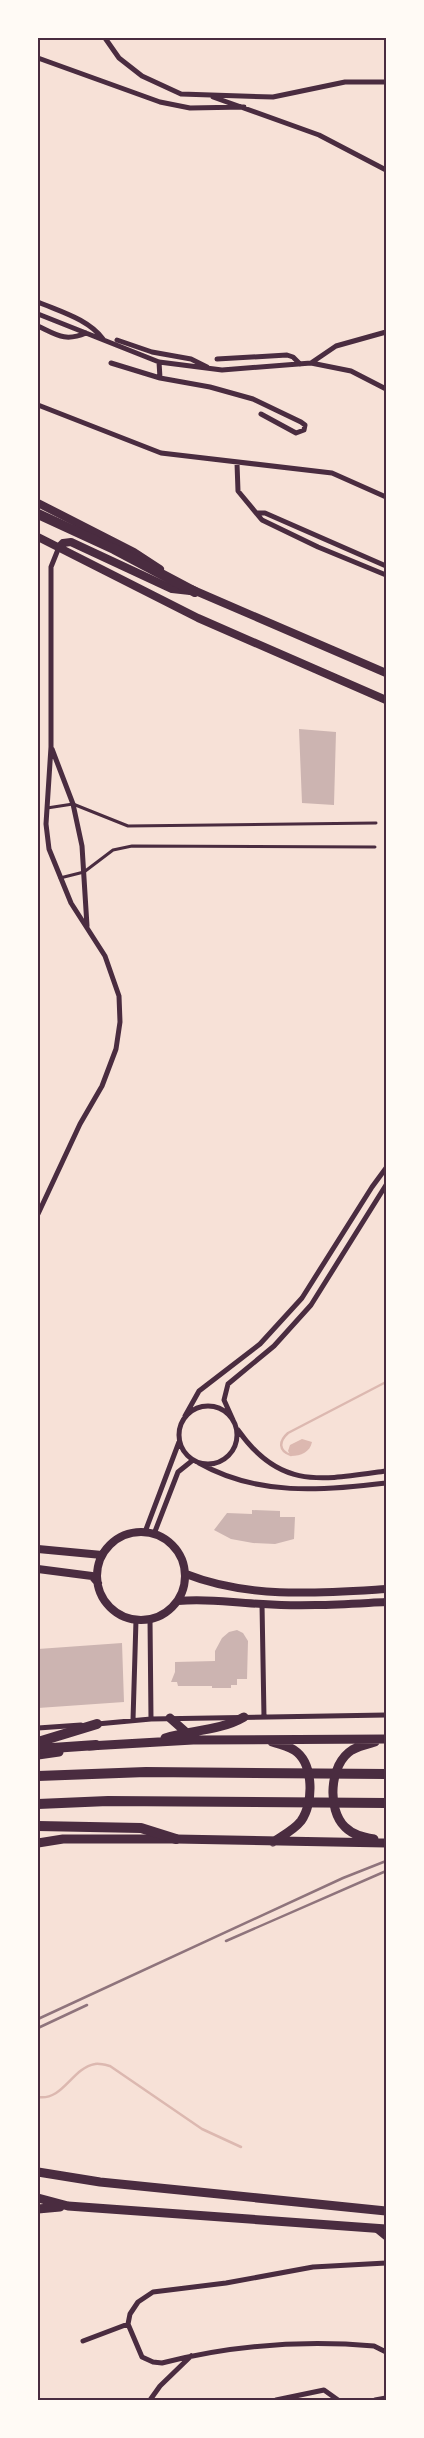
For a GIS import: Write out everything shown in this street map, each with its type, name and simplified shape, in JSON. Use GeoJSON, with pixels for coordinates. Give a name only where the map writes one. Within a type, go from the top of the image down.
{"type":"FeatureCollection","features":[{"type":"Feature","properties":{"kind":"highway"},"geometry":{"type":"LineString","coordinates":[[38,514],[114,549],[195,592]]}},
{"type":"Feature","properties":{"kind":"highway"},"geometry":{"type":"LineString","coordinates":[[38,1742],[97,1724]]}},
{"type":"Feature","properties":{"kind":"highway"},"geometry":{"type":"LineString","coordinates":[[38,1749],[96,1745]]}},
{"type":"Feature","properties":{"kind":"highway"},"geometry":{"type":"LineString","coordinates":[[38,1776],[146,1772],[386,1774]]}},
{"type":"Feature","properties":{"kind":"highway"},"geometry":{"type":"LineString","coordinates":[[38,1804],[108,1801],[386,1803]]}},
{"type":"Feature","properties":{"kind":"highway"},"geometry":{"type":"LineString","coordinates":[[38,1826],[141,1828],[176,1839]]}},
{"type":"Feature","properties":{"kind":"main road"},"geometry":{"type":"LineString","coordinates":[[151,1742],[185,1732],[231,1725],[244,1717]]}},
{"type":"Feature","properties":{"kind":"main road"},"geometry":{"type":"LineString","coordinates":[[170,1718],[192,1740]]}},
{"type":"Feature","properties":{"kind":"main road"},"geometry":{"type":"LineString","coordinates":[[265,1739],[294,1750],[306,1762],[310,1785],[308,1809],[301,1822],[272,1842]]}},
{"type":"Feature","properties":{"kind":"main road"},"geometry":{"type":"LineString","coordinates":[[38,1755],[96,1745],[192,1740],[384,1739]]}},
{"type":"Feature","properties":{"kind":"main road"},"geometry":{"type":"LineString","coordinates":[[384,1739],[352,1750],[341,1761],[334,1780],[336,1815],[345,1827],[355,1834],[386,1843]]}},
{"type":"Feature","properties":{"kind":"main road"},"geometry":{"type":"LineString","coordinates":[[38,1842],[63,1839],[176,1839],[386,1843]]}},
{"type":"Feature","properties":{"kind":"main road"},"geometry":{"type":"LineString","coordinates":[[38,2172],[100,2182],[386,2211]]}},
{"type":"Feature","properties":{"kind":"main road"},"geometry":{"type":"LineString","coordinates":[[38,2198],[68,2206]]}},
{"type":"Feature","properties":{"kind":"main road"},"geometry":{"type":"LineString","coordinates":[[38,2208],[68,2206],[386,2229]]}},
{"type":"Feature","properties":{"kind":"street"},"geometry":{"type":"LineString","coordinates":[[104,38],[119,58],[142,76],[181,94],[273,97],[345,82],[386,82]]}},
{"type":"Feature","properties":{"kind":"street"},"geometry":{"type":"LineString","coordinates":[[38,58],[160,102],[190,108],[244,107]]}},
{"type":"Feature","properties":{"kind":"street"},"geometry":{"type":"LineString","coordinates":[[208,95],[319,135],[386,170]]}},
{"type":"Feature","properties":{"kind":"street"},"geometry":{"type":"LineString","coordinates":[[38,302],[87,324],[95,329],[103,340]]}},
{"type":"Feature","properties":{"kind":"street"},"geometry":{"type":"LineString","coordinates":[[38,314],[159,362],[222,370],[311,363],[350,371],[386,389]]}},
{"type":"Feature","properties":{"kind":"street"},"geometry":{"type":"LineString","coordinates":[[38,326],[65,338],[73,339],[86,333]]}},
{"type":"Feature","properties":{"kind":"street"},"geometry":{"type":"LineString","coordinates":[[311,363],[336,346],[386,332]]}},
{"type":"Feature","properties":{"kind":"street"},"geometry":{"type":"LineString","coordinates":[[117,340],[152,352],[191,359],[210,369]]}},
{"type":"Feature","properties":{"kind":"street"},"geometry":{"type":"LineString","coordinates":[[217,359],[287,355],[293,357],[300,364]]}},
{"type":"Feature","properties":{"kind":"street"},"geometry":{"type":"LineString","coordinates":[[159,362],[160,378]]}},
{"type":"Feature","properties":{"kind":"street"},"geometry":{"type":"LineString","coordinates":[[111,363],[160,378],[210,387],[254,399],[301,422],[305,425],[304,430],[296,433],[260,414]]}},
{"type":"Feature","properties":{"kind":"street"},"geometry":{"type":"LineString","coordinates":[[38,405],[161,453],[332,473],[386,497]]}},
{"type":"Feature","properties":{"kind":"street"},"geometry":{"type":"LineString","coordinates":[[237,463],[238,491],[262,520],[286,534],[386,575]]}},
{"type":"Feature","properties":{"kind":"street"},"geometry":{"type":"LineString","coordinates":[[38,503],[134,552],[195,592],[386,673]]}},
{"type":"Feature","properties":{"kind":"street"},"geometry":{"type":"LineString","coordinates":[[258,513],[265,513],[386,566]]}},
{"type":"Feature","properties":{"kind":"street"},"geometry":{"type":"LineString","coordinates":[[286,534],[290,525]]}},
{"type":"Feature","properties":{"kind":"street"},"geometry":{"type":"LineString","coordinates":[[38,537],[198,618],[386,700]]}},
{"type":"Feature","properties":{"kind":"street"},"geometry":{"type":"LineString","coordinates":[[38,1214],[80,1124],[102,1086],[116,1049],[120,1022],[120,996],[105,956],[87,929],[60,878],[49,849],[47,808],[51,747],[51,567],[59,547],[64,542],[70,542],[172,589],[195,592]]}},
{"type":"Feature","properties":{"kind":"street"},"geometry":{"type":"LineString","coordinates":[[51,747],[73,804],[82,846],[87,929]]}},
{"type":"Feature","properties":{"kind":"street"},"geometry":{"type":"LineString","coordinates":[[145,1532],[179,1442],[180,1424],[200,1391],[260,1344],[287,1317],[312,1286],[372,1187],[386,1168]]}},
{"type":"Feature","properties":{"kind":"street"},"geometry":{"type":"LineString","coordinates":[[386,1185],[320,1292],[274,1346],[228,1384],[224,1400],[237,1428],[258,1456],[286,1473],[307,1476],[333,1476],[386,1471]]}},
{"type":"Feature","properties":{"kind":"street"},"geometry":{"type":"LineString","coordinates":[[312,1286],[320,1292]]}},
{"type":"Feature","properties":{"kind":"street"},"geometry":{"type":"LineString","coordinates":[[185,1416],[201,1406],[210,1406],[227,1413],[233,1420]]}},
{"type":"Feature","properties":{"kind":"street"},"geometry":{"type":"LineString","coordinates":[[199,1463],[215,1464],[230,1454],[237,1438],[237,1428]]}},
{"type":"Feature","properties":{"kind":"street"},"geometry":{"type":"LineString","coordinates":[[179,1442],[186,1456],[237,1481],[279,1487],[337,1488],[386,1483]]}},
{"type":"Feature","properties":{"kind":"street"},"geometry":{"type":"LineString","coordinates":[[154,1534],[178,1472],[192,1460]]}},
{"type":"Feature","properties":{"kind":"street"},"geometry":{"type":"LineString","coordinates":[[145,1532],[154,1534],[174,1546],[182,1559],[186,1574],[184,1587],[178,1601],[161,1616],[136,1620],[125,1617],[111,1608],[102,1595],[98,1582],[98,1565],[102,1555],[112,1543],[130,1533],[145,1532]]}},
{"type":"Feature","properties":{"kind":"street"},"geometry":{"type":"LineString","coordinates":[[38,1549],[102,1555]]}},
{"type":"Feature","properties":{"kind":"street"},"geometry":{"type":"LineString","coordinates":[[38,1569],[92,1576],[98,1582]]}},
{"type":"Feature","properties":{"kind":"street"},"geometry":{"type":"LineString","coordinates":[[186,1574],[208,1583],[269,1592],[386,1589]]}},
{"type":"Feature","properties":{"kind":"street"},"geometry":{"type":"LineString","coordinates":[[178,1601],[204,1598],[262,1604],[328,1605],[386,1602]]}},
{"type":"Feature","properties":{"kind":"street"},"geometry":{"type":"LineString","coordinates":[[262,1604],[264,1717]]}},
{"type":"Feature","properties":{"kind":"street"},"geometry":{"type":"LineString","coordinates":[[150,1619],[150,1718]]}},
{"type":"Feature","properties":{"kind":"street"},"geometry":{"type":"LineString","coordinates":[[133,1720],[136,1620]]}},
{"type":"Feature","properties":{"kind":"street"},"geometry":{"type":"LineString","coordinates":[[38,1728],[150,1718],[386,1716]]}},
{"type":"Feature","properties":{"kind":"street"},"geometry":{"type":"LineString","coordinates":[[372,2228],[386,2238]]}},
{"type":"Feature","properties":{"kind":"street"},"geometry":{"type":"LineString","coordinates":[[386,2263],[314,2267],[226,2283],[153,2292],[138,2302],[130,2314],[128,2324],[142,2357],[153,2362],[162,2363],[191,2356],[290,2343],[374,2346],[386,2352]]}},
{"type":"Feature","properties":{"kind":"street"},"geometry":{"type":"LineString","coordinates":[[83,2340],[128,2324]]}},
{"type":"Feature","properties":{"kind":"street"},"geometry":{"type":"LineString","coordinates":[[150,2400],[160,2386],[191,2356]]}},
{"type":"Feature","properties":{"kind":"street"},"geometry":{"type":"LineString","coordinates":[[276,2400],[324,2390],[338,2400]]}},
{"type":"Feature","properties":{"kind":"street"},"geometry":{"type":"LineString","coordinates":[[375,2400],[386,2398]]}},
{"type":"Feature","properties":{"kind":"lane"},"geometry":{"type":"LineString","coordinates":[[47,808],[73,804],[128,826],[376,823]]}},
{"type":"Feature","properties":{"kind":"lane"},"geometry":{"type":"LineString","coordinates":[[60,878],[72,877],[84,872],[113,850],[132,846],[375,847]]}},
{"type":"Feature","properties":{"kind":"shaded area"},"geometry":{"type":"Polygon","coordinates":[[[302,1439],[312,1442],[309,1448],[302,1454],[291,1456],[288,1451],[290,1445],[302,1439]]]}},
{"type":"Feature","properties":{"kind":"building"},"geometry":{"type":"Polygon","coordinates":[[[299,729],[336,732],[334,805],[302,803],[299,729]]]}},
{"type":"Feature","properties":{"kind":"building"},"geometry":{"type":"Polygon","coordinates":[[[252,1510],[280,1511],[280,1517],[295,1517],[294,1539],[275,1544],[253,1543],[231,1539],[214,1530],[227,1513],[252,1514],[252,1510]]]}},
{"type":"Feature","properties":{"kind":"building"},"geometry":{"type":"Polygon","coordinates":[[[237,1630],[243,1633],[248,1641],[247,1679],[237,1679],[237,1685],[231,1685],[231,1688],[178,1686],[177,1682],[171,1682],[175,1672],[175,1662],[215,1661],[215,1651],[222,1638],[229,1632],[237,1630]]]}},
{"type":"Feature","properties":{"kind":"building"},"geometry":{"type":"Polygon","coordinates":[[[122,1643],[124,1702],[38,1708],[38,1649],[122,1643]]]}},
{"type":"Feature","properties":{"kind":"waterway"},"geometry":{"type":"LineString","coordinates":[[291,1455],[284,1451],[281,1445],[288,1433],[386,1382]]}},
{"type":"Feature","properties":{"kind":"waterway"},"geometry":{"type":"LineString","coordinates":[[38,2097],[47,2097],[54,2094],[87,2067],[97,2064],[107,2065],[202,2129],[241,2147]]}},
{"type":"Feature","properties":{"kind":"railway"},"geometry":{"type":"LineString","coordinates":[[38,2019],[343,1878],[386,1861]]}},
{"type":"Feature","properties":{"kind":"railway"},"geometry":{"type":"LineString","coordinates":[[226,1941],[386,1871]]}},
{"type":"Feature","properties":{"kind":"railway"},"geometry":{"type":"LineString","coordinates":[[38,2028],[87,2005]]}}]}
